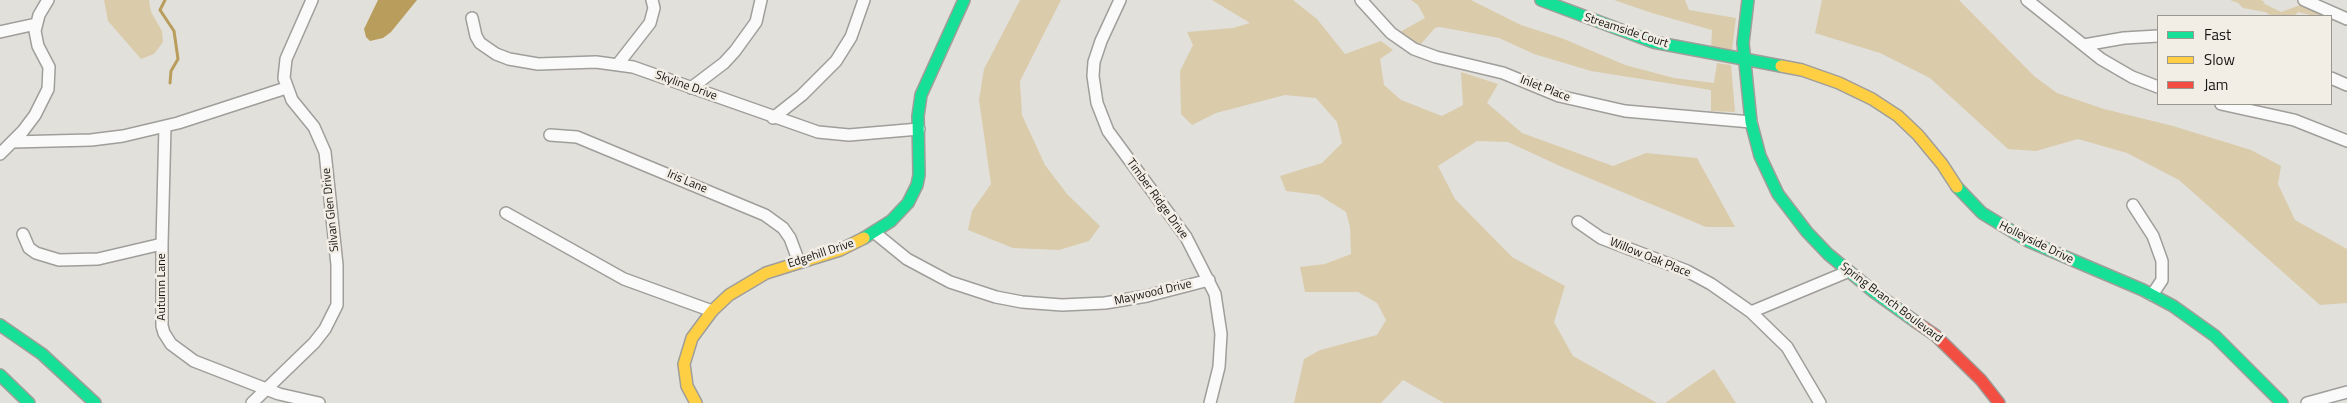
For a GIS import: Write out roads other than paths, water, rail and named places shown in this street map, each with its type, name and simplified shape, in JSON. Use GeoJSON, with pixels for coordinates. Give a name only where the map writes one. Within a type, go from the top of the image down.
{"type":"FeatureCollection","features":[{"type":"Feature","properties":{"kind":"street"},"geometry":{"type":"LineString","coordinates":[[0,154],[35,115],[48,89],[50,79],[49,67],[35,38],[36,24],[48,0]]}},
{"type":"Feature","properties":{"kind":"street"},"geometry":{"type":"LineString","coordinates":[[12,142],[91,140],[122,136],[165,126],[286,88],[286,59],[312,0]]}},
{"type":"Feature","properties":{"kind":"street"},"geometry":{"type":"LineString","coordinates":[[618,64],[650,23],[654,8],[652,0]]}},
{"type":"Feature","properties":{"kind":"street"},"geometry":{"type":"LineString","coordinates":[[691,88],[724,63],[735,51],[756,22],[761,0]]}},
{"type":"Feature","properties":{"kind":"street"},"geometry":{"type":"LineString","coordinates":[[773,118],[802,95],[836,62],[851,37],[864,0]]}},
{"type":"Feature","properties":{"kind":"street","name":"Edgehill Drive"},"geometry":{"type":"LineString","coordinates":[[696,403],[687,386],[684,364],[692,338],[712,311],[746,283],[766,273],[840,250],[875,233],[900,213],[914,194],[920,174],[918,130],[921,95],[964,0]]}},
{"type":"Feature","properties":{"kind":"street","name":"Timber Ridge Drive"},"geometry":{"type":"LineString","coordinates":[[1120,0],[1099,46],[1094,62],[1093,81],[1096,103],[1108,132],[1186,237],[1209,280],[1218,306],[1221,334],[1219,367],[1210,403]]}},
{"type":"Feature","properties":{"kind":"street","name":"Inlet Place"},"geometry":{"type":"LineString","coordinates":[[1361,0],[1374,12],[1391,33],[1414,49],[1436,57],[1487,67],[1559,96],[1625,111],[1751,122]]}},
{"type":"Feature","properties":{"kind":"street","name":"Streamside Court"},"geometry":{"type":"LineString","coordinates":[[1541,0],[1654,42],[1744,59]]}},
{"type":"Feature","properties":{"kind":"street","name":"Spring Branch Boulevard"},"geometry":{"type":"LineString","coordinates":[[1748,0],[1748,14],[1742,43],[1751,122],[1760,156],[1778,194],[1807,232],[1847,272],[1942,342],[1982,380],[1999,403]]}},
{"type":"Feature","properties":{"kind":"street"},"geometry":{"type":"LineString","coordinates":[[2027,0],[2084,46],[2114,67],[2157,88]]}},
{"type":"Feature","properties":{"kind":"street"},"geometry":{"type":"LineString","coordinates":[[2304,0],[2347,20]]}},
{"type":"Feature","properties":{"kind":"street","name":"Skyline Drive"},"geometry":{"type":"LineString","coordinates":[[472,18],[476,36],[480,43],[494,53],[509,59],[538,64],[618,64],[644,70],[773,118],[806,129],[833,134],[862,135],[918,130]]}},
{"type":"Feature","properties":{"kind":"street"},"geometry":{"type":"LineString","coordinates":[[0,32],[36,24]]}},
{"type":"Feature","properties":{"kind":"street"},"geometry":{"type":"LineString","coordinates":[[2084,46],[2124,38],[2157,36]]}},
{"type":"Feature","properties":{"kind":"street","name":"Holleyside Drive"},"geometry":{"type":"LineString","coordinates":[[1744,59],[1776,64],[1811,73],[1839,83],[1872,99],[1908,125],[1931,150],[1969,202],[1997,224],[2056,254],[2152,295],[2186,314],[2215,336],[2282,403]]}},
{"type":"Feature","properties":{"kind":"street"},"geometry":{"type":"LineString","coordinates":[[2332,78],[2347,85]]}},
{"type":"Feature","properties":{"kind":"street","name":"Silvan Glen Drive"},"geometry":{"type":"LineString","coordinates":[[252,403],[296,363],[326,329],[337,305],[338,294],[325,152],[314,128],[292,100],[286,88]]}},
{"type":"Feature","properties":{"kind":"street"},"geometry":{"type":"LineString","coordinates":[[2226,105],[2294,120],[2347,141]]}},
{"type":"Feature","properties":{"kind":"street","name":"Autumn Lane"},"geometry":{"type":"LineString","coordinates":[[165,126],[162,326],[171,344],[181,354],[194,361],[267,389],[319,403]]}},
{"type":"Feature","properties":{"kind":"street","name":"Iris Lane"},"geometry":{"type":"LineString","coordinates":[[550,135],[577,137],[766,215],[783,228],[790,238],[799,262]]}},
{"type":"Feature","properties":{"kind":"street"},"geometry":{"type":"LineString","coordinates":[[2133,205],[2153,236],[2162,260],[2162,280],[2152,295]]}},
{"type":"Feature","properties":{"kind":"street"},"geometry":{"type":"LineString","coordinates":[[506,213],[624,279],[712,311]]}},
{"type":"Feature","properties":{"kind":"street","name":"Willow Oak Place"},"geometry":{"type":"LineString","coordinates":[[1578,222],[1601,238],[1687,271],[1724,292],[1751,312],[1786,347],[1799,364],[1820,403]]}},
{"type":"Feature","properties":{"kind":"street","name":"Maywood Drive"},"geometry":{"type":"LineString","coordinates":[[875,233],[907,259],[950,282],[996,297],[1022,302],[1062,305],[1105,303],[1147,296],[1209,280]]}},
{"type":"Feature","properties":{"kind":"street"},"geometry":{"type":"LineString","coordinates":[[23,234],[29,248],[36,253],[59,260],[106,258],[162,244]]}},
{"type":"Feature","properties":{"kind":"street"},"geometry":{"type":"LineString","coordinates":[[1751,312],[1847,272]]}},
{"type":"Feature","properties":{"kind":"street"},"geometry":{"type":"LineString","coordinates":[[0,325],[42,354],[95,403]]}},
{"type":"Feature","properties":{"kind":"street"},"geometry":{"type":"LineString","coordinates":[[0,375],[29,403]]}},
{"type":"Feature","properties":{"kind":"street"},"geometry":{"type":"LineString","coordinates":[[2307,403],[2347,392]]}},
{"type":"Feature","properties":{"kind":"waterway"},"geometry":{"type":"LineString","coordinates":[[165,0],[160,10],[174,31],[178,59],[171,71],[170,83]]}}]}
